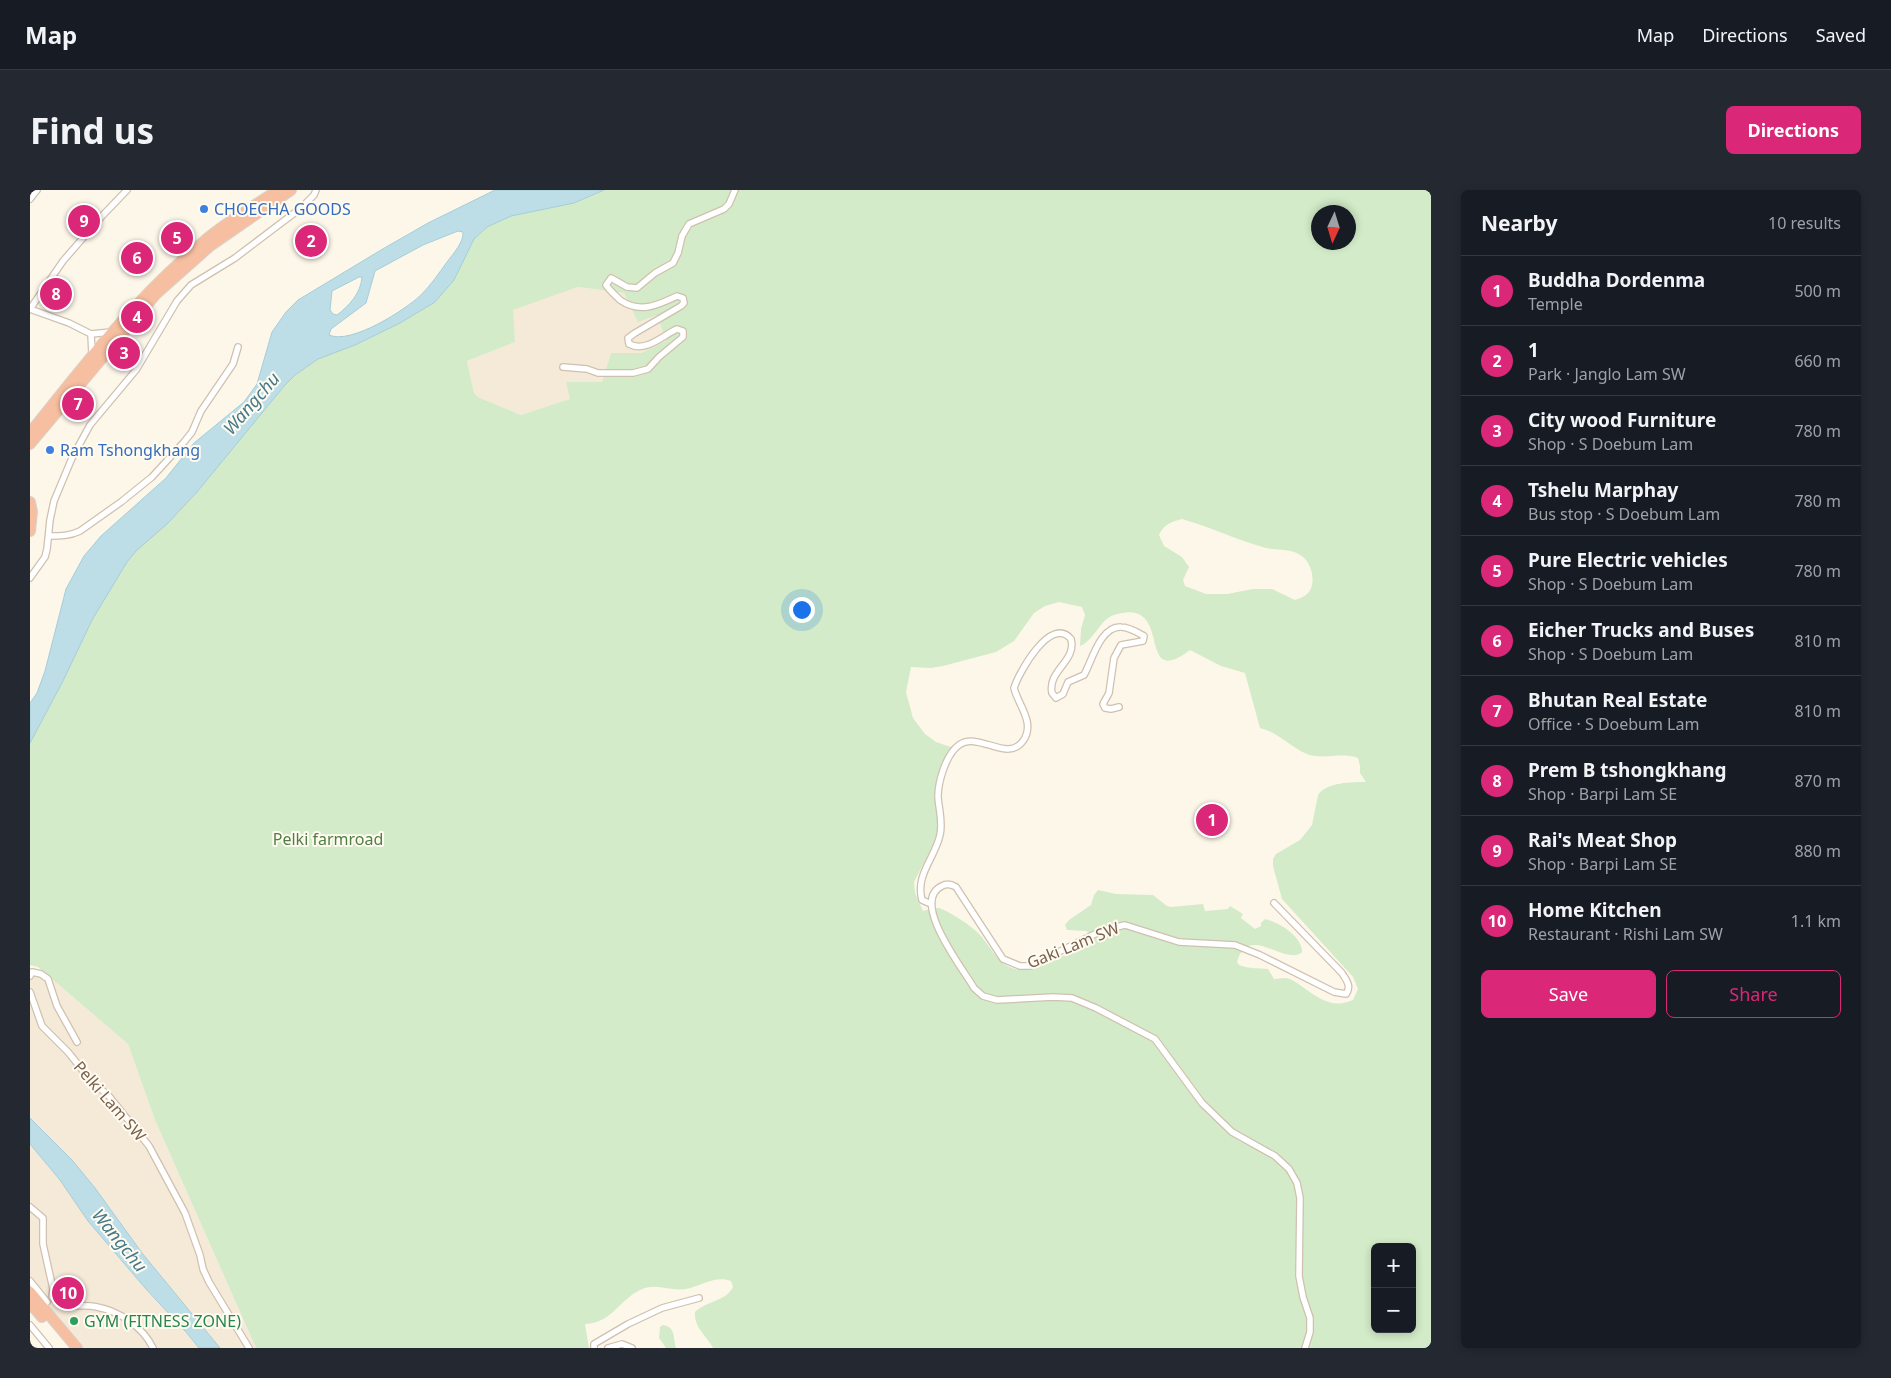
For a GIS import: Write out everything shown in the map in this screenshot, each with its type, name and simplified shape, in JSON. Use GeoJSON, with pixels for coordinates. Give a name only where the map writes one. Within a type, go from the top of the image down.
{"type":"FeatureCollection","features":[{"type":"Feature","properties":{"kind":"highway"},"geometry":{"type":"LineString","coordinates":[[30,433],[114,332],[157,284],[204,240],[278,190]]}},
{"type":"Feature","properties":{"kind":"highway"},"geometry":{"type":"LineString","coordinates":[[30,444],[156,294],[210,246],[291,190]]}},
{"type":"Feature","properties":{"kind":"highway"},"geometry":{"type":"LineString","coordinates":[[30,502],[32,512],[30,531]]}},
{"type":"Feature","properties":{"kind":"highway"},"geometry":{"type":"LineString","coordinates":[[30,1292],[46,1306],[77,1348]]}},
{"type":"Feature","properties":{"kind":"highway"},"geometry":{"type":"LineString","coordinates":[[30,1303],[68,1348]]}},
{"type":"Feature","properties":{"kind":"street"},"geometry":{"type":"LineString","coordinates":[[30,199],[37,190]]}},
{"type":"Feature","properties":{"kind":"street"},"geometry":{"type":"LineString","coordinates":[[114,332],[90,334],[69,322],[30,309],[63,261],[127,190]]}},
{"type":"Feature","properties":{"kind":"street"},"geometry":{"type":"LineString","coordinates":[[30,578],[45,557],[54,501],[72,458],[90,425],[136,370],[177,301],[191,285],[221,267],[301,208],[314,195],[316,190]]}},
{"type":"Feature","properties":{"kind":"street"},"geometry":{"type":"LineString","coordinates":[[563,366],[587,369],[598,373],[633,374],[648,369],[683,337],[683,331],[677,329],[655,342],[635,346],[628,344],[628,338],[634,333],[681,306],[684,303],[683,298],[680,295],[653,307],[630,306],[609,289],[606,285],[607,282],[611,278],[627,287],[637,288],[655,273],[669,267],[676,258],[682,236],[689,224],[724,209],[729,204],[735,190]]}},
{"type":"Feature","properties":{"kind":"street"},"geometry":{"type":"LineString","coordinates":[[90,334],[92,345],[91,359]]}},
{"type":"Feature","properties":{"kind":"street"},"geometry":{"type":"LineString","coordinates":[[49,536],[66,535],[80,531],[152,477],[192,432],[201,412],[233,364],[238,347]]}},
{"type":"Feature","properties":{"kind":"street"},"geometry":{"type":"LineString","coordinates":[[1119,707],[1105,708],[1104,704],[1109,693],[1114,658],[1121,645],[1143,640],[1144,636],[1123,627],[1109,631],[1096,649],[1084,675],[1068,682],[1063,694],[1056,698],[1052,693],[1051,683],[1071,653],[1072,644],[1070,637],[1060,633],[1052,634],[1045,640],[1034,654],[1014,688],[1028,723],[1028,731],[1024,740],[1017,747],[1008,749],[967,741],[957,746],[949,758],[939,790],[940,835],[924,871],[920,886],[922,900],[931,904],[932,914],[939,932],[974,988],[980,994],[989,999],[1002,1001],[1053,997],[1072,998],[1133,1026],[1155,1039],[1202,1103],[1232,1132],[1274,1156],[1289,1169],[1298,1183],[1300,1198],[1299,1276],[1310,1318],[1310,1332],[1305,1348]]}},
{"type":"Feature","properties":{"kind":"street","name":"Gaki Lam SW"},"geometry":{"type":"LineString","coordinates":[[931,904],[939,888],[947,884],[956,887],[1003,959],[1020,966],[1030,966],[1103,930],[1126,924],[1179,942],[1236,945],[1334,992],[1346,994],[1349,984],[1342,973],[1274,904]]}},
{"type":"Feature","properties":{"kind":"street"},"geometry":{"type":"LineString","coordinates":[[30,976],[32,972],[35,972],[48,979],[58,1006],[78,1042]]}},
{"type":"Feature","properties":{"kind":"street","name":"Pelki Lam SW"},"geometry":{"type":"LineString","coordinates":[[30,992],[42,1026],[68,1052],[92,1082],[108,1095],[149,1146],[185,1214],[206,1276],[249,1348]]}},
{"type":"Feature","properties":{"kind":"street"},"geometry":{"type":"LineString","coordinates":[[30,1207],[44,1218],[43,1244],[53,1289],[52,1297],[46,1306],[30,1281]]}},
{"type":"Feature","properties":{"kind":"street"},"geometry":{"type":"LineString","coordinates":[[52,1297],[62,1305],[69,1307],[96,1306],[118,1315],[140,1330],[153,1348]]}},
{"type":"Feature","properties":{"kind":"street"},"geometry":{"type":"LineString","coordinates":[[594,1348],[594,1344],[662,1308],[698,1298]]}},
{"type":"Feature","properties":{"kind":"street"},"geometry":{"type":"LineString","coordinates":[[30,1325],[49,1348]]}},
{"type":"Feature","properties":{"kind":"street"},"geometry":{"type":"LineString","coordinates":[[608,1348],[622,1344],[632,1348]]}},
{"type":"Feature","properties":{"kind":"shaded area"},"geometry":{"type":"Polygon","coordinates":[[[578,287],[624,293],[638,321],[657,315],[666,341],[641,353],[611,353],[602,382],[566,382],[571,399],[521,415],[478,397],[474,393],[467,361],[515,342],[512,310],[578,287]]]}},
{"type":"Feature","properties":{"kind":"shaded area"},"geometry":{"type":"Polygon","coordinates":[[[30,973],[45,973],[128,1044],[155,1120],[256,1348],[220,1348],[142,1253],[95,1188],[30,1118],[30,973]]]}},
{"type":"Feature","properties":{"kind":"shaded area"},"geometry":{"type":"Polygon","coordinates":[[[30,1144],[60,1180],[88,1221],[199,1348],[81,1348],[30,1284],[30,1144]]]}},
{"type":"Feature","properties":{"kind":"green space","name":"Pelki farmroad"},"geometry":{"type":"Polygon","coordinates":[[[604,190],[1431,190],[1431,1348],[713,1348],[696,1323],[695,1312],[730,1292],[733,1287],[731,1281],[719,1279],[680,1290],[652,1287],[640,1290],[602,1320],[585,1324],[589,1348],[256,1348],[155,1120],[128,1044],[38,967],[30,965],[30,743],[63,681],[92,620],[127,562],[197,492],[285,385],[295,375],[318,359],[366,340],[400,323],[435,302],[454,280],[474,239],[487,227],[511,216],[574,203],[604,190]],[[578,287],[513,310],[515,342],[467,361],[474,393],[478,397],[521,415],[570,399],[566,382],[602,382],[611,353],[641,353],[666,341],[657,315],[638,322],[624,293],[578,287]],[[1182,519],[1171,522],[1159,535],[1164,546],[1182,557],[1189,567],[1183,580],[1185,586],[1206,594],[1227,594],[1253,589],[1272,589],[1295,600],[1305,596],[1312,587],[1311,570],[1299,554],[1266,548],[1182,519]],[[1059,602],[1045,606],[1034,613],[1014,641],[996,652],[943,666],[931,668],[911,667],[906,692],[913,718],[925,734],[936,742],[951,747],[942,766],[935,792],[938,807],[937,837],[914,882],[915,893],[923,911],[938,908],[952,914],[977,932],[1000,961],[1021,970],[1048,963],[1095,938],[1086,931],[1067,930],[1065,925],[1069,920],[1091,905],[1094,895],[1098,890],[1116,894],[1153,895],[1171,907],[1203,904],[1205,911],[1228,909],[1230,906],[1243,914],[1241,918],[1255,929],[1261,926],[1265,919],[1277,923],[1299,941],[1302,952],[1295,955],[1258,945],[1250,946],[1242,951],[1237,962],[1239,965],[1268,969],[1274,979],[1290,979],[1326,1001],[1343,1003],[1353,1000],[1358,989],[1353,977],[1282,899],[1273,866],[1273,859],[1276,854],[1300,840],[1312,825],[1318,795],[1322,791],[1333,785],[1366,782],[1360,773],[1358,758],[1352,756],[1313,756],[1294,747],[1273,733],[1260,728],[1245,673],[1221,666],[1190,650],[1173,660],[1163,659],[1158,652],[1151,628],[1144,618],[1133,612],[1114,615],[1104,621],[1090,639],[1080,646],[1081,629],[1085,615],[1082,607],[1059,602]]]}},
{"type":"Feature","properties":{"kind":"green space"},"geometry":{"type":"Polygon","coordinates":[[[663,1325],[672,1331],[676,1348],[666,1348],[659,1338],[660,1327],[663,1325]]]}},
{"type":"Feature","properties":{"kind":"water","name":"Wangchu"},"geometry":{"type":"Polygon","coordinates":[[[495,190],[604,190],[574,203],[511,216],[487,227],[474,239],[454,280],[435,302],[400,323],[355,345],[318,359],[295,375],[197,492],[127,562],[92,620],[63,681],[30,743],[30,703],[37,693],[45,671],[66,589],[84,556],[101,536],[166,478],[194,443],[244,402],[257,384],[272,332],[286,312],[298,300],[428,223],[495,190]],[[458,231],[423,245],[375,271],[366,303],[331,329],[329,335],[339,337],[364,331],[391,317],[421,295],[458,248],[463,232],[458,231]],[[362,277],[332,291],[330,310],[333,314],[337,315],[354,299],[361,283],[362,277]]]}},
{"type":"Feature","properties":{"kind":"water","name":"Wangchu"},"geometry":{"type":"Polygon","coordinates":[[[30,1118],[72,1160],[95,1188],[142,1253],[220,1348],[199,1348],[88,1221],[60,1180],[30,1144],[30,1118]]]}},
{"type":"Feature","properties":{"kind":"place","name":"CHOECHA GOODS"},"geometry":{"type":"Point","coordinates":[204,209]}},
{"type":"Feature","properties":{"kind":"place","name":"Rai's Meat Shop"},"geometry":{"type":"Point","coordinates":[84,221]}},
{"type":"Feature","properties":{"kind":"place","name":"Pure Electric vehicles"},"geometry":{"type":"Point","coordinates":[177,238]}},
{"type":"Feature","properties":{"kind":"place","name":"1"},"geometry":{"type":"Point","coordinates":[311,241]}},
{"type":"Feature","properties":{"kind":"place","name":"Eicher Trucks and Buses"},"geometry":{"type":"Point","coordinates":[137,258]}},
{"type":"Feature","properties":{"kind":"place","name":"Prem B tshongkhang"},"geometry":{"type":"Point","coordinates":[56,294]}},
{"type":"Feature","properties":{"kind":"place","name":"Tshelu Marphay"},"geometry":{"type":"Point","coordinates":[137,317]}},
{"type":"Feature","properties":{"kind":"place","name":"City wood Furniture"},"geometry":{"type":"Point","coordinates":[124,353]}},
{"type":"Feature","properties":{"kind":"place","name":"Bhutan Real Estate"},"geometry":{"type":"Point","coordinates":[78,404]}},
{"type":"Feature","properties":{"kind":"place","name":"Ram Tshongkhang"},"geometry":{"type":"Point","coordinates":[50,450]}},
{"type":"Feature","properties":{"kind":"place","name":"Buddha Dordenma"},"geometry":{"type":"Point","coordinates":[1212,820]}},
{"type":"Feature","properties":{"kind":"place","name":"Home Kitchen"},"geometry":{"type":"Point","coordinates":[68,1293]}},
{"type":"Feature","properties":{"kind":"place","name":"GYM (FITNESS ZONE)"},"geometry":{"type":"Point","coordinates":[74,1321]}}]}
